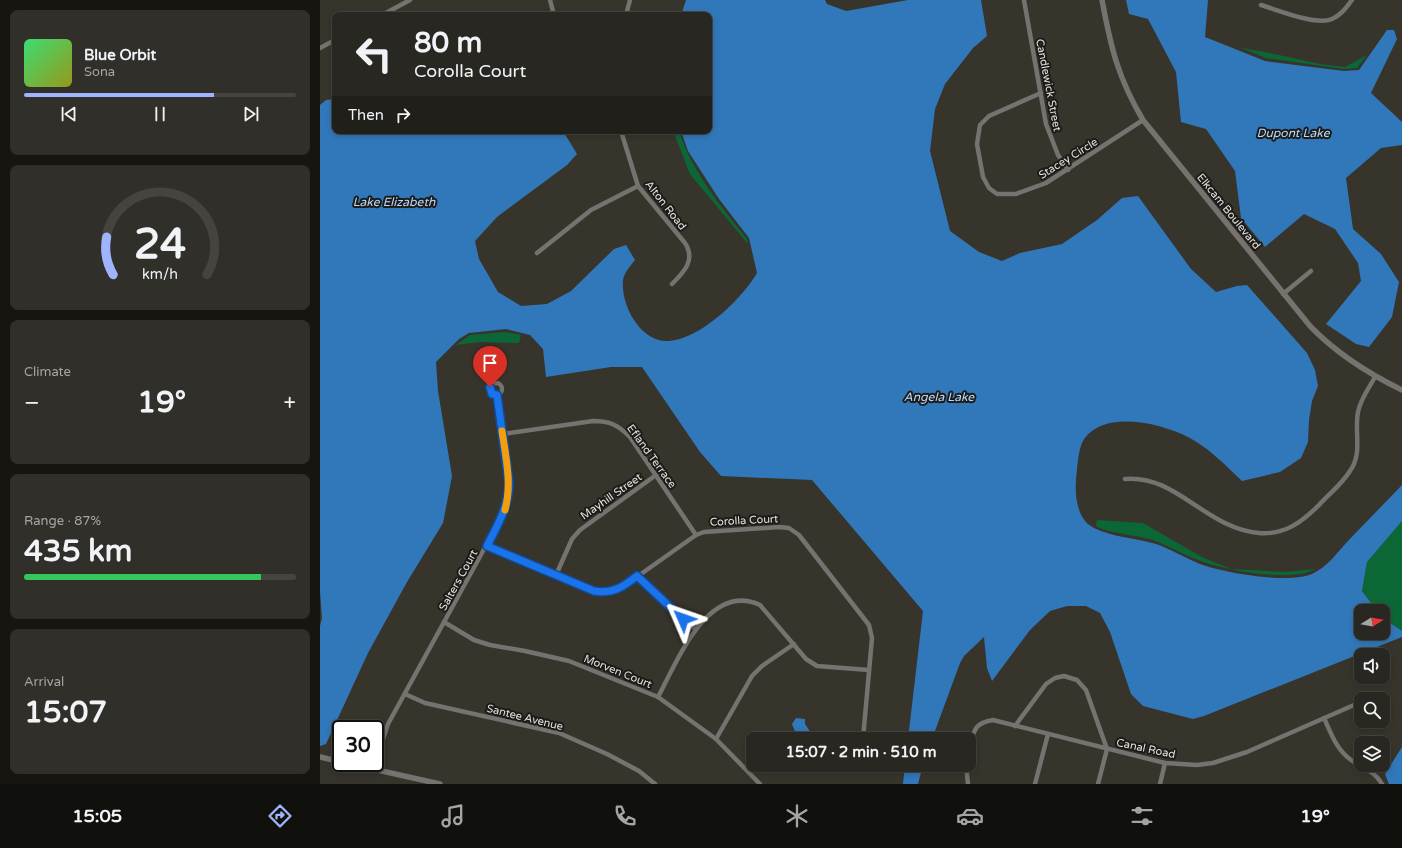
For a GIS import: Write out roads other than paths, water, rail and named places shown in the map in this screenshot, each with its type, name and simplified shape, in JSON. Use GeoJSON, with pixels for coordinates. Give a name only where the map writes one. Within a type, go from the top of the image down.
{"type":"FeatureCollection","features":[{"type":"Feature","properties":{"kind":"street"},"geometry":{"type":"LineString","coordinates":[[388,12],[410,0]]}},
{"type":"Feature","properties":{"kind":"street"},"geometry":{"type":"LineString","coordinates":[[550,0],[553,12]]}},
{"type":"Feature","properties":{"kind":"street"},"geometry":{"type":"LineString","coordinates":[[627,12],[630,0]]}},
{"type":"Feature","properties":{"kind":"street","name":"Candlewick Street"},"geometry":{"type":"LineString","coordinates":[[1024,0],[1051,138],[1058,155],[1068,170]]}},
{"type":"Feature","properties":{"kind":"street","name":"Elkcam Boulevard"},"geometry":{"type":"LineString","coordinates":[[1102,0],[1111,49],[1127,93],[1143,120],[1283,294],[1323,340],[1351,362],[1375,377],[1402,390]]}},
{"type":"Feature","properties":{"kind":"street"},"geometry":{"type":"LineString","coordinates":[[1261,5],[1315,21],[1325,21],[1332,19],[1344,11],[1352,0]]}},
{"type":"Feature","properties":{"kind":"street"},"geometry":{"type":"LineString","coordinates":[[320,48],[332,42]]}},
{"type":"Feature","properties":{"kind":"street","name":"Stacey Circle"},"geometry":{"type":"LineString","coordinates":[[1041,93],[989,116],[980,125],[977,144],[983,177],[989,188],[997,194],[1016,194],[1032,190],[1046,183],[1143,120]]}},
{"type":"Feature","properties":{"kind":"street","name":"Alton Road"},"geometry":{"type":"LineString","coordinates":[[622,134],[638,186],[684,243],[688,251],[689,260],[687,267],[672,284]]}},
{"type":"Feature","properties":{"kind":"street"},"geometry":{"type":"LineString","coordinates":[[537,253],[591,210],[638,186]]}},
{"type":"Feature","properties":{"kind":"street"},"geometry":{"type":"LineString","coordinates":[[1283,294],[1311,270]]}},
{"type":"Feature","properties":{"kind":"street"},"geometry":{"type":"LineString","coordinates":[[1124,479],[1136,478],[1151,480],[1166,486],[1214,518],[1245,531],[1268,533],[1284,530],[1305,519],[1351,471],[1357,454],[1358,410],[1375,377]]}},
{"type":"Feature","properties":{"kind":"street","name":"Salters Court"},"geometry":{"type":"LineString","coordinates":[[384,736],[388,724],[505,511],[509,497],[509,482],[497,395]]}},
{"type":"Feature","properties":{"kind":"street","name":"Efland Terrace"},"geometry":{"type":"LineString","coordinates":[[503,434],[593,421],[608,421],[619,426],[630,437],[696,535]]}},
{"type":"Feature","properties":{"kind":"street","name":"Mayhill Street"},"geometry":{"type":"LineString","coordinates":[[556,575],[572,539],[580,530],[656,475]]}},
{"type":"Feature","properties":{"kind":"street","name":"Corolla Court"},"geometry":{"type":"LineString","coordinates":[[487,546],[594,591],[604,593],[614,591],[696,535],[712,530],[779,527],[789,528],[795,531],[858,609],[869,625],[872,638],[864,732]]}},
{"type":"Feature","properties":{"kind":"street"},"geometry":{"type":"LineString","coordinates":[[637,576],[694,630]]}},
{"type":"Feature","properties":{"kind":"street"},"geometry":{"type":"LineString","coordinates":[[658,697],[694,630],[712,612],[726,603],[739,600],[752,601],[760,605],[769,613],[806,659],[817,666],[869,670]]}},
{"type":"Feature","properties":{"kind":"street","name":"Morven Court"},"geometry":{"type":"LineString","coordinates":[[444,622],[474,640],[490,645],[569,661],[658,697],[716,739],[760,784]]}},
{"type":"Feature","properties":{"kind":"street"},"geometry":{"type":"LineString","coordinates":[[716,739],[752,676],[762,666],[794,644]]}},
{"type":"Feature","properties":{"kind":"street"},"geometry":{"type":"LineString","coordinates":[[1015,726],[1046,684],[1055,678],[1070,677],[1076,680],[1086,690],[1107,749],[1098,784]]}},
{"type":"Feature","properties":{"kind":"street","name":"Santee Avenue"},"geometry":{"type":"LineString","coordinates":[[405,694],[425,703],[559,733],[607,754],[639,772],[655,784]]}},
{"type":"Feature","properties":{"kind":"street","name":"Canal Road"},"geometry":{"type":"LineString","coordinates":[[973,732],[984,721],[993,720],[1165,763],[1197,765],[1228,758],[1354,705]]}},
{"type":"Feature","properties":{"kind":"street"},"geometry":{"type":"LineString","coordinates":[[1324,718],[1334,741],[1340,749],[1350,759],[1371,771],[1382,784]]}},
{"type":"Feature","properties":{"kind":"street"},"geometry":{"type":"LineString","coordinates":[[1035,784],[1048,734]]}},
{"type":"Feature","properties":{"kind":"street"},"geometry":{"type":"LineString","coordinates":[[320,757],[332,760]]}},
{"type":"Feature","properties":{"kind":"street"},"geometry":{"type":"LineString","coordinates":[[1160,784],[1165,763]]}},
{"type":"Feature","properties":{"kind":"street"},"geometry":{"type":"LineString","coordinates":[[384,768],[440,784]]}},
{"type":"Feature","properties":{"kind":"street"},"geometry":{"type":"LineString","coordinates":[[967,772],[968,784]]}},
{"type":"Feature","properties":{"kind":"water","name":"Angela Lake"},"geometry":{"type":"Polygon","coordinates":[[[686,0],[825,0],[827,4],[846,11],[908,0],[981,0],[987,36],[973,48],[945,84],[935,109],[930,151],[950,231],[979,252],[1002,261],[1020,253],[1062,244],[1097,220],[1122,198],[1138,196],[1191,269],[1216,292],[1237,286],[1247,285],[1307,353],[1315,370],[1318,386],[1312,401],[1308,442],[1301,458],[1280,472],[1242,481],[1203,446],[1176,432],[1163,427],[1132,422],[1118,422],[1104,425],[1092,431],[1083,441],[1079,455],[1076,476],[1076,496],[1081,515],[1091,526],[1099,530],[1118,536],[1156,544],[1194,562],[1224,571],[1272,578],[1301,577],[1312,574],[1327,564],[1402,485],[1402,521],[1367,562],[1362,591],[1372,604],[1354,604],[1354,640],[1390,640],[1390,623],[1402,631],[1402,637],[1374,648],[1354,648],[1354,656],[1204,716],[1193,719],[1143,706],[1131,694],[1110,632],[1100,613],[1086,606],[1067,606],[1050,611],[1030,630],[992,681],[987,668],[984,637],[964,656],[960,663],[935,732],[909,732],[923,611],[812,480],[721,476],[700,452],[642,367],[611,367],[546,377],[543,349],[530,335],[506,329],[469,333],[459,339],[436,362],[438,391],[452,476],[443,523],[407,582],[368,653],[337,720],[332,720],[332,731],[326,744],[320,746],[320,626],[322,618],[320,591],[320,105],[326,100],[332,99],[332,134],[565,134],[577,154],[567,165],[497,217],[475,241],[479,259],[498,292],[521,306],[547,304],[571,291],[614,249],[626,245],[635,260],[623,278],[623,290],[628,309],[639,327],[646,334],[655,339],[664,341],[677,340],[690,335],[717,318],[741,295],[757,273],[749,238],[719,199],[688,151],[682,134],[712,134],[712,12],[682,12],[686,0]]]}},
{"type":"Feature","properties":{"kind":"water","name":"Dupont Lake"},"geometry":{"type":"Polygon","coordinates":[[[1126,0],[1208,0],[1205,37],[1265,61],[1344,71],[1359,70],[1387,30],[1394,30],[1397,39],[1371,93],[1402,122],[1402,145],[1381,148],[1346,178],[1353,229],[1381,254],[1399,282],[1392,317],[1369,347],[1356,344],[1326,324],[1361,281],[1358,263],[1335,229],[1304,214],[1265,247],[1241,218],[1235,171],[1206,129],[1181,122],[1176,72],[1148,19],[1129,14],[1126,0]]]}},
{"type":"Feature","properties":{"kind":"water"},"geometry":{"type":"Polygon","coordinates":[[[796,718],[805,719],[805,724],[810,732],[795,732],[792,724],[796,718]]]}},
{"type":"Feature","properties":{"kind":"water"},"geometry":{"type":"Polygon","coordinates":[[[1402,747],[1402,784],[1389,784],[1385,774],[1386,772],[1390,772],[1390,766],[1402,747]]]}},
{"type":"Feature","properties":{"kind":"water"},"geometry":{"type":"Polygon","coordinates":[[[904,772],[921,772],[918,784],[903,784],[904,772]]]}},
{"type":"Feature","properties":{"kind":"water label","name":"Lake Elizabeth"},"geometry":{"type":"Point","coordinates":[394,202]}}]}
